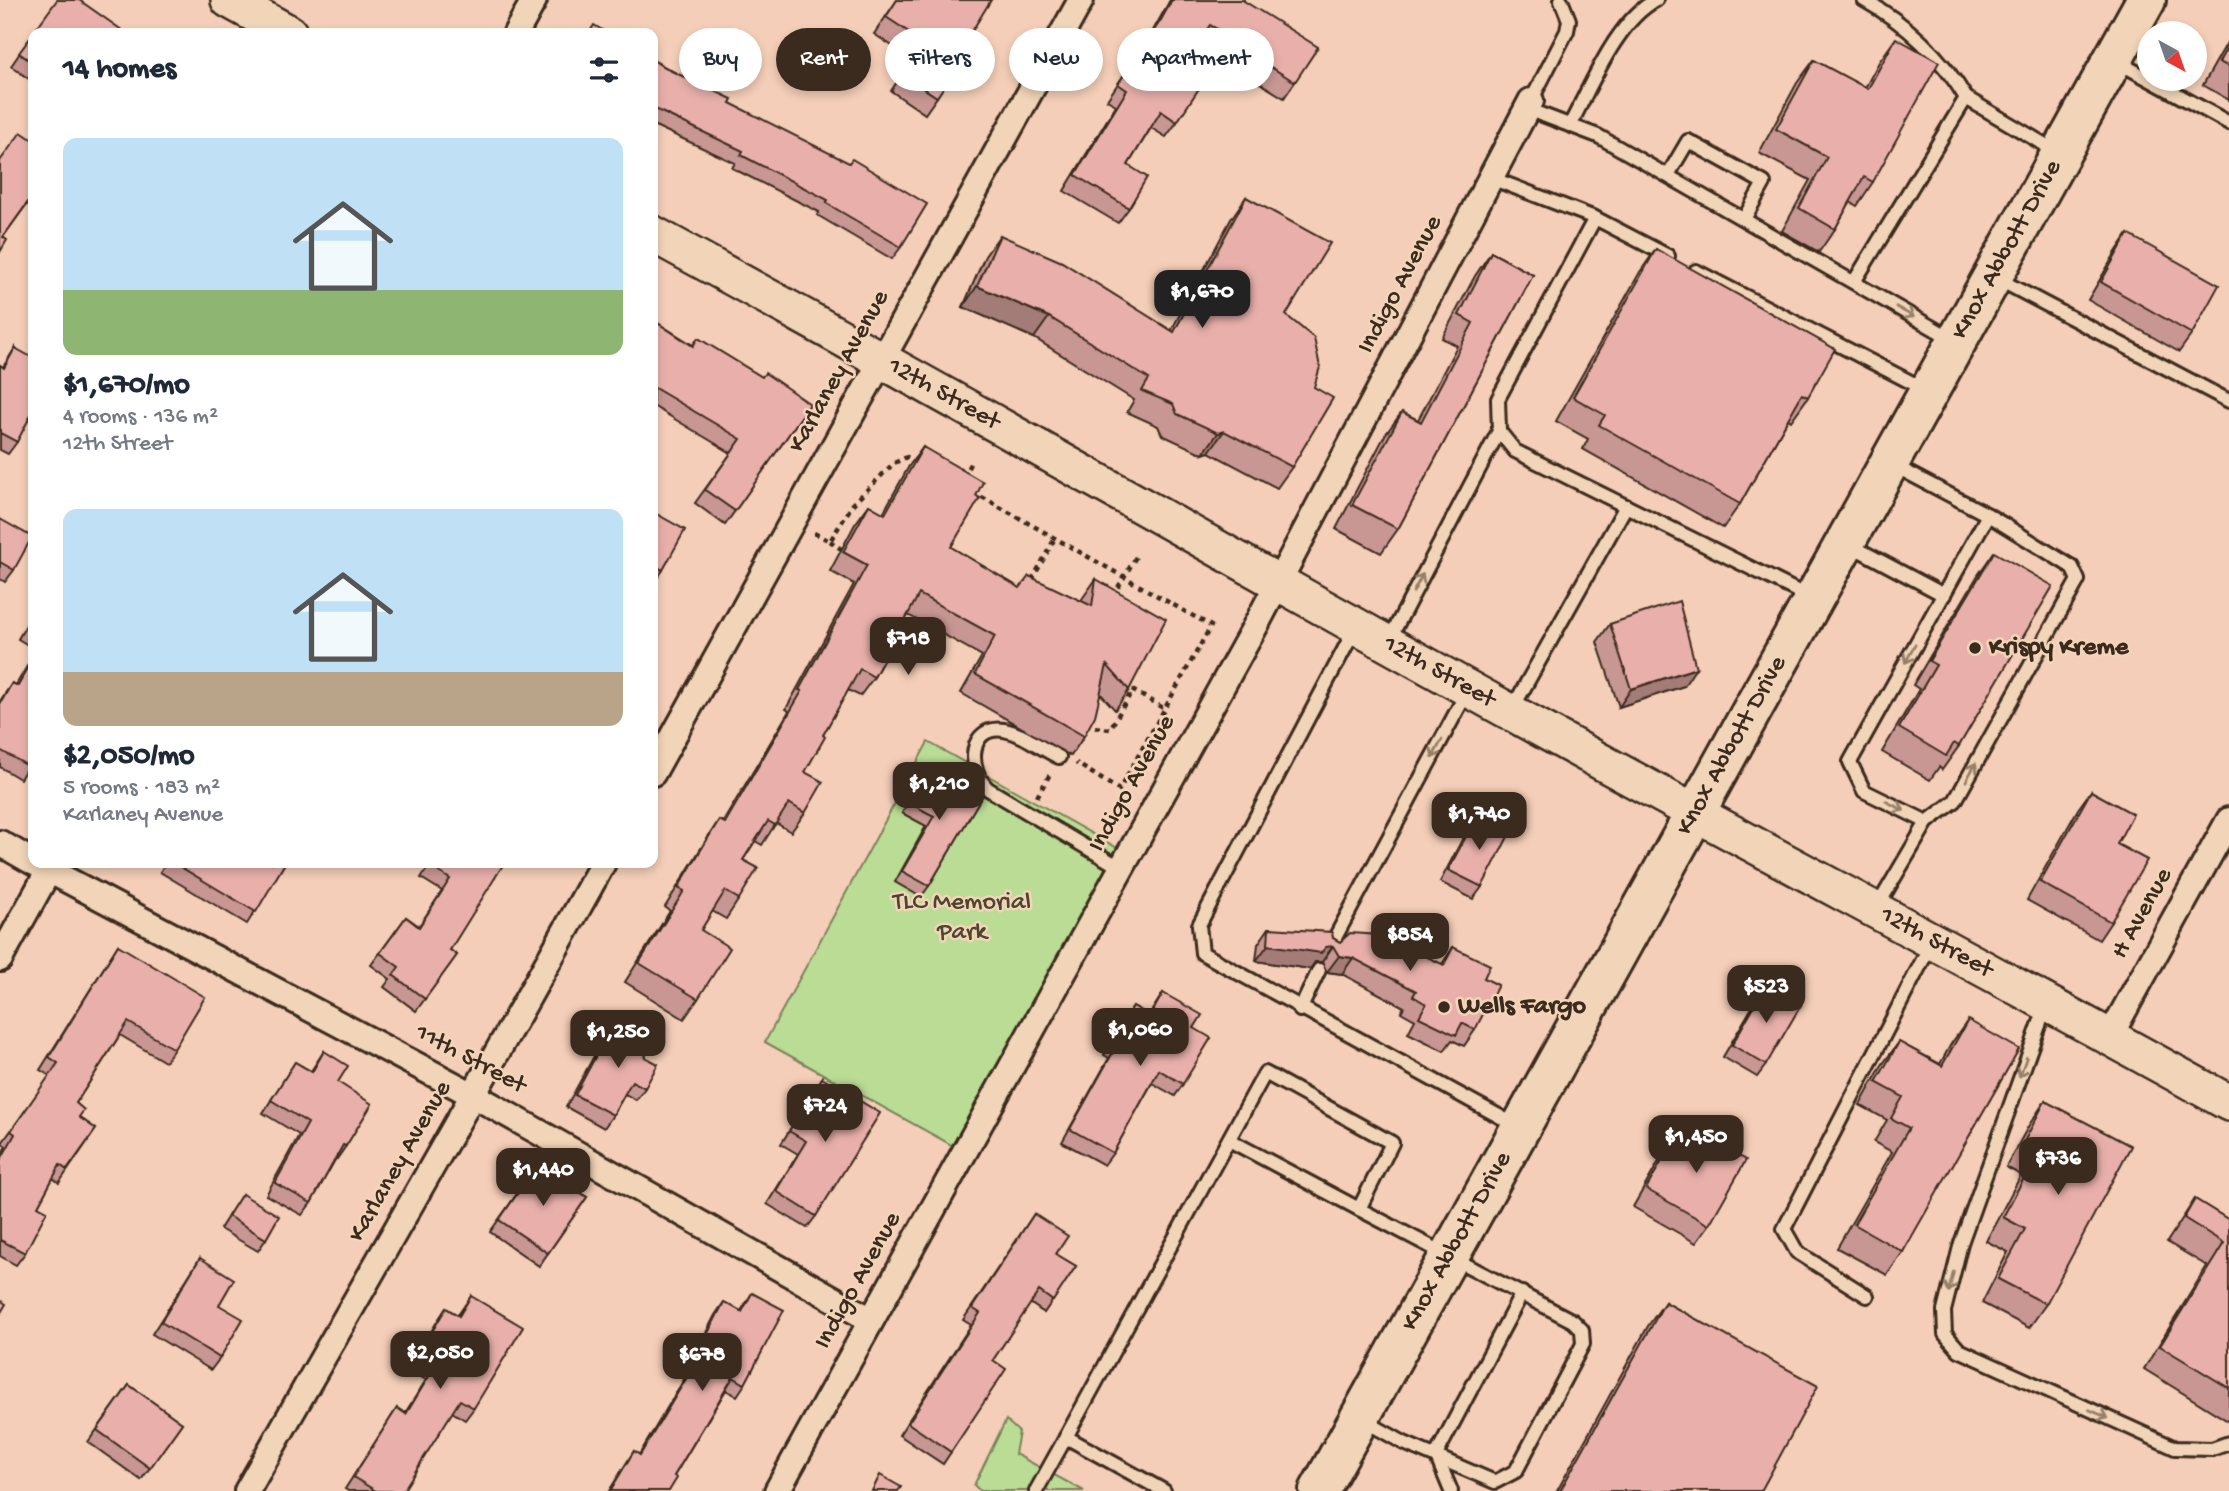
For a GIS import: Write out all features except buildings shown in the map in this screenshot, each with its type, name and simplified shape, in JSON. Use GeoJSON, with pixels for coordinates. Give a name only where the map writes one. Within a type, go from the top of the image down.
{"type":"FeatureCollection","features":[{"type":"Feature","properties":{"kind":"main road"},"geometry":{"type":"LineString","coordinates":[[229,0],[280,28]]}},
{"type":"Feature","properties":{"kind":"main road","name":"Knox Abbott Drive"},"geometry":{"type":"LineString","coordinates":[[1319,1491],[2146,0]]}},
{"type":"Feature","properties":{"kind":"main road","name":"12th Street"},"geometry":{"type":"LineString","coordinates":[[658,237],[882,358],[1510,712],[2229,1103]]}},
{"type":"Feature","properties":{"kind":"street"},"geometry":{"type":"LineString","coordinates":[[519,28],[534,0]]}},
{"type":"Feature","properties":{"kind":"street","name":"Karlaney Avenue"},"geometry":{"type":"LineString","coordinates":[[658,764],[1081,0]]}},
{"type":"Feature","properties":{"kind":"street","name":"Indigo Avenue"},"geometry":{"type":"LineString","coordinates":[[777,1491],[1277,583],[1529,105]]}},
{"type":"Feature","properties":{"kind":"street","name":"H Avenue"},"geometry":{"type":"LineString","coordinates":[[2110,1036],[2229,820]]}},
{"type":"Feature","properties":{"kind":"street","name":"11th Street"},"geometry":{"type":"LineString","coordinates":[[0,843],[28,858]]}},
{"type":"Feature","properties":{"kind":"street"},"geometry":{"type":"LineString","coordinates":[[0,959],[41,868]]}},
{"type":"Feature","properties":{"kind":"street","name":"11th Street"},"geometry":{"type":"LineString","coordinates":[[48,868],[475,1096],[871,1320]]}},
{"type":"Feature","properties":{"kind":"street","name":"Karlaney Avenue"},"geometry":{"type":"LineString","coordinates":[[247,1491],[407,1208],[475,1096],[600,868]]}},
{"type":"Feature","properties":{"kind":"lane"},"geometry":{"type":"LineString","coordinates":[[1561,0],[1569,20],[1567,32],[1529,105],[1598,136],[1957,341]]}},
{"type":"Feature","properties":{"kind":"lane"},"geometry":{"type":"LineString","coordinates":[[1570,125],[1625,27],[1644,6],[1656,0]]}},
{"type":"Feature","properties":{"kind":"lane"},"geometry":{"type":"LineString","coordinates":[[1864,0],[1908,27],[1938,58],[1966,98],[2060,154]]}},
{"type":"Feature","properties":{"kind":"lane"},"geometry":{"type":"LineString","coordinates":[[2113,59],[2229,123]]}},
{"type":"Feature","properties":{"kind":"lane"},"geometry":{"type":"LineString","coordinates":[[1854,282],[1966,98]]}},
{"type":"Feature","properties":{"kind":"lane"},"geometry":{"type":"LineString","coordinates":[[1668,175],[1688,141],[1764,183],[1744,219]]}},
{"type":"Feature","properties":{"kind":"lane"},"geometry":{"type":"LineString","coordinates":[[1491,178],[1595,218],[1929,392]]}},
{"type":"Feature","properties":{"kind":"lane"},"geometry":{"type":"LineString","coordinates":[[1387,644],[1499,431],[1498,399],[1595,218]]}},
{"type":"Feature","properties":{"kind":"lane"},"geometry":{"type":"LineString","coordinates":[[1993,276],[2229,401]]}},
{"type":"Feature","properties":{"kind":"lane"},"geometry":{"type":"LineString","coordinates":[[1499,431],[1515,451],[1814,600]]}},
{"type":"Feature","properties":{"kind":"lane"},"geometry":{"type":"LineString","coordinates":[[1875,910],[1927,822],[1955,800],[2078,580],[2072,567],[1989,515],[1890,463]]}},
{"type":"Feature","properties":{"kind":"lane"},"geometry":{"type":"LineString","coordinates":[[1510,712],[1626,506]]}},
{"type":"Feature","properties":{"kind":"lane"},"geometry":{"type":"LineString","coordinates":[[1927,822],[1864,791],[1850,762],[1989,515]]}},
{"type":"Feature","properties":{"kind":"lane"},"geometry":{"type":"LineString","coordinates":[[1846,543],[1944,595]]}},
{"type":"Feature","properties":{"kind":"lane"},"geometry":{"type":"LineString","coordinates":[[1356,627],[1199,925],[1202,953],[1300,1010],[1520,1128]]}},
{"type":"Feature","properties":{"kind":"lane"},"geometry":{"type":"LineString","coordinates":[[1329,949],[1469,689]]}},
{"type":"Feature","properties":{"kind":"lane"},"geometry":{"type":"LineString","coordinates":[[1059,757],[1009,731],[988,733],[974,752],[975,775],[988,789],[1121,868]]}},
{"type":"Feature","properties":{"kind":"lane"},"geometry":{"type":"LineString","coordinates":[[1867,1296],[1797,1252],[1784,1229],[1933,942]]}},
{"type":"Feature","properties":{"kind":"lane"},"geometry":{"type":"LineString","coordinates":[[1300,1010],[1319,970]]}},
{"type":"Feature","properties":{"kind":"lane"},"geometry":{"type":"LineString","coordinates":[[2047,1003],[1961,1243],[1944,1311],[1945,1334],[1959,1350],[2175,1448],[2212,1449],[2229,1443]]}},
{"type":"Feature","properties":{"kind":"lane"},"geometry":{"type":"LineString","coordinates":[[1036,1491],[1265,1073],[1392,1143],[1359,1209]]}},
{"type":"Feature","properties":{"kind":"lane"},"geometry":{"type":"LineString","coordinates":[[1228,1140],[1522,1293],[1573,1321],[1582,1330],[1583,1344],[1517,1471],[1495,1482],[1404,1443],[1359,1418]]}},
{"type":"Feature","properties":{"kind":"lane"},"geometry":{"type":"LineString","coordinates":[[1436,1455],[1522,1293]]}},
{"type":"Feature","properties":{"kind":"lane"},"geometry":{"type":"LineString","coordinates":[[1066,1437],[1164,1491]]}},
{"type":"Feature","properties":{"kind":"lane"},"geometry":{"type":"LineString","coordinates":[[1436,1455],[1451,1491]]}},
{"type":"Feature","properties":{"kind":"path"},"geometry":{"type":"LineString","coordinates":[[830,541],[853,504],[900,458],[913,459],[925,466]]}},
{"type":"Feature","properties":{"kind":"path"},"geometry":{"type":"LineString","coordinates":[[959,485],[971,462]]}},
{"type":"Feature","properties":{"kind":"path"},"geometry":{"type":"LineString","coordinates":[[971,491],[1211,626],[1119,790],[1069,758],[1059,757]]}},
{"type":"Feature","properties":{"kind":"path"},"geometry":{"type":"LineString","coordinates":[[792,520],[841,550]]}},
{"type":"Feature","properties":{"kind":"path"},"geometry":{"type":"LineString","coordinates":[[1026,592],[1055,538]]}},
{"type":"Feature","properties":{"kind":"path"},"geometry":{"type":"LineString","coordinates":[[1111,600],[1137,555]]}},
{"type":"Feature","properties":{"kind":"path"},"geometry":{"type":"LineString","coordinates":[[1028,813],[1077,724],[1110,730],[1130,689],[1165,709]]}},
{"type":"Feature","properties":{"kind":"green space","name":"TLC Memorial Park"},"geometry":{"type":"Polygon","coordinates":[[[928,742],[1128,854],[964,1152],[765,1042],[928,742]]]}},
{"type":"Feature","properties":{"kind":"green space"},"geometry":{"type":"Polygon","coordinates":[[[1006,1420],[1019,1432],[1015,1454],[1084,1491],[980,1491],[974,1485],[1006,1420]]]}},
{"type":"Feature","properties":{"kind":"place","name":"Krispy Kreme"},"geometry":{"type":"Point","coordinates":[1975,648]}},
{"type":"Feature","properties":{"kind":"place","name":"Wells Fargo"},"geometry":{"type":"Point","coordinates":[1444,1007]}}]}
